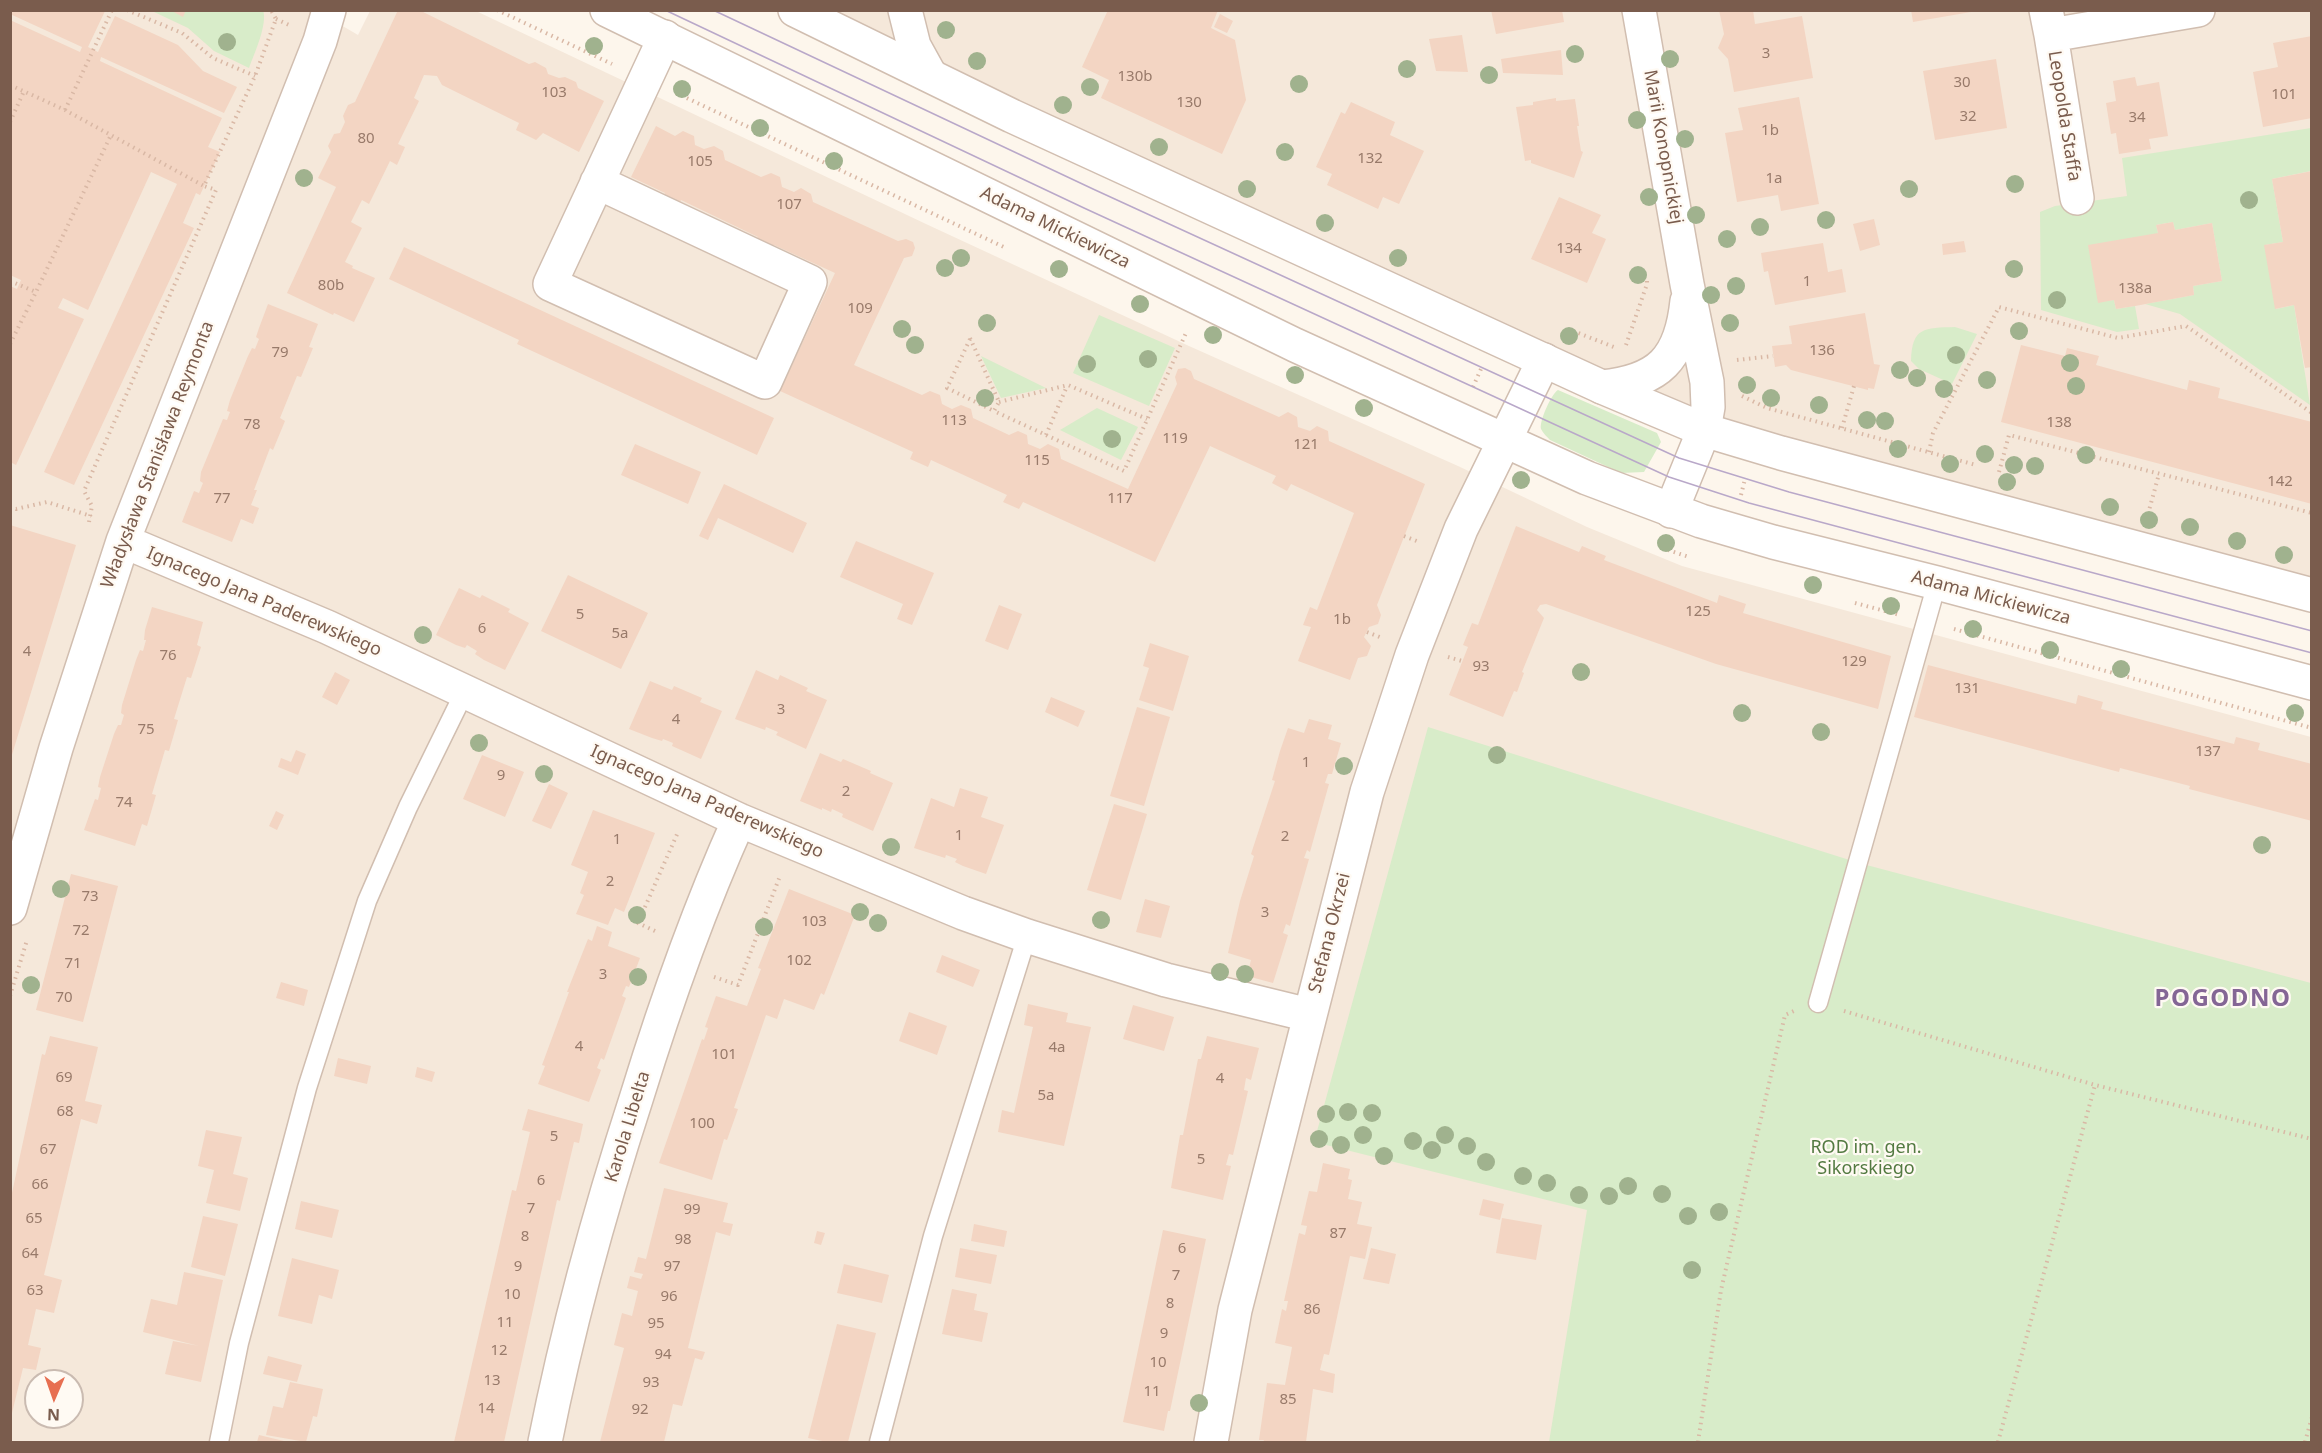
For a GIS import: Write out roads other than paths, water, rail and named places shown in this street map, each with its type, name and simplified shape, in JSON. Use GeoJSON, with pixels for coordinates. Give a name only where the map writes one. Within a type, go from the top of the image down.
{"type":"FeatureCollection","features":[{"type":"Feature","properties":{"kind":"street","name":"Władysława Stanisława Reymonta"},"geometry":{"type":"LineString","coordinates":[[10,908],[24,806],[76,683],[123,541],[320,41],[329,10]]}},
{"type":"Feature","properties":{"kind":"street","name":"Adama Mickiewicza"},"geometry":{"type":"LineString","coordinates":[[607,10],[1295,345],[1587,478],[1671,510],[1773,542],[1937,583],[2312,683]]}},
{"type":"Feature","properties":{"kind":"street"},"geometry":{"type":"LineString","coordinates":[[795,10],[1034,126],[1602,387],[1704,430],[1803,459],[2312,595]]}},
{"type":"Feature","properties":{"kind":"street"},"geometry":{"type":"LineString","coordinates":[[905,10],[914,46],[930,75]]}},
{"type":"Feature","properties":{"kind":"street","name":"Marii Konopnickiej"},"geometry":{"type":"LineString","coordinates":[[1639,10],[1687,284],[1707,382],[1708,407],[1704,430]]}},
{"type":"Feature","properties":{"kind":"street","name":"Leopolda Staffa"},"geometry":{"type":"LineString","coordinates":[[2077,198],[2048,23],[2198,10]]}},
{"type":"Feature","properties":{"kind":"street"},"geometry":{"type":"LineString","coordinates":[[597,182],[810,282],[765,382],[550,284],[597,182],[665,37]]}},
{"type":"Feature","properties":{"kind":"street","name":"Marii Konopnickiej"},"geometry":{"type":"LineString","coordinates":[[1602,387],[1640,380],[1663,364],[1681,333],[1685,318],[1687,284]]}},
{"type":"Feature","properties":{"kind":"street"},"geometry":{"type":"LineString","coordinates":[[1505,440],[1544,360]]}},
{"type":"Feature","properties":{"kind":"street"},"geometry":{"type":"LineString","coordinates":[[1671,510],[1704,430]]}},
{"type":"Feature","properties":{"kind":"street","name":"Stefana Okrzei"},"geometry":{"type":"LineString","coordinates":[[1211,1443],[1235,1310],[1347,865],[1390,718],[1435,592],[1461,529],[1505,440]]}},
{"type":"Feature","properties":{"kind":"street","name":"Ignacego Jana Paderewskiego"},"geometry":{"type":"LineString","coordinates":[[123,541],[327,627],[739,820],[963,913],[1027,936],[1167,980],[1309,1015]]}},
{"type":"Feature","properties":{"kind":"street","name":"Karola Libelta"},"geometry":{"type":"LineString","coordinates":[[545,1443],[570,1330],[626,1130],[684,955],[739,820]]}},
{"type":"Feature","properties":{"kind":"lane"},"geometry":{"type":"LineString","coordinates":[[1818,1003],[1937,583]]}},
{"type":"Feature","properties":{"kind":"lane"},"geometry":{"type":"LineString","coordinates":[[219,1443],[239,1343],[307,1088],[367,901],[408,807],[465,691]]}},
{"type":"Feature","properties":{"kind":"lane"},"geometry":{"type":"LineString","coordinates":[[879,1443],[933,1236],[1027,936]]}},
{"type":"Feature","properties":{"kind":"tram line"},"geometry":{"type":"LineString","coordinates":[[665,10],[1084,208],[1669,477],[1749,503],[2312,653]]}},
{"type":"Feature","properties":{"kind":"tram line"},"geometry":{"type":"LineString","coordinates":[[713,10],[1093,189],[1679,458],[1789,492],[2312,631]]}},
{"type":"Feature","properties":{"kind":"district","name":"POGODNO"},"geometry":{"type":"Point","coordinates":[2223,999]}},
{"type":"Feature","properties":{"kind":"park label","name":"ROD im. gen. Sikorskiego"},"geometry":{"type":"Point","coordinates":[1866,1158]}}]}
